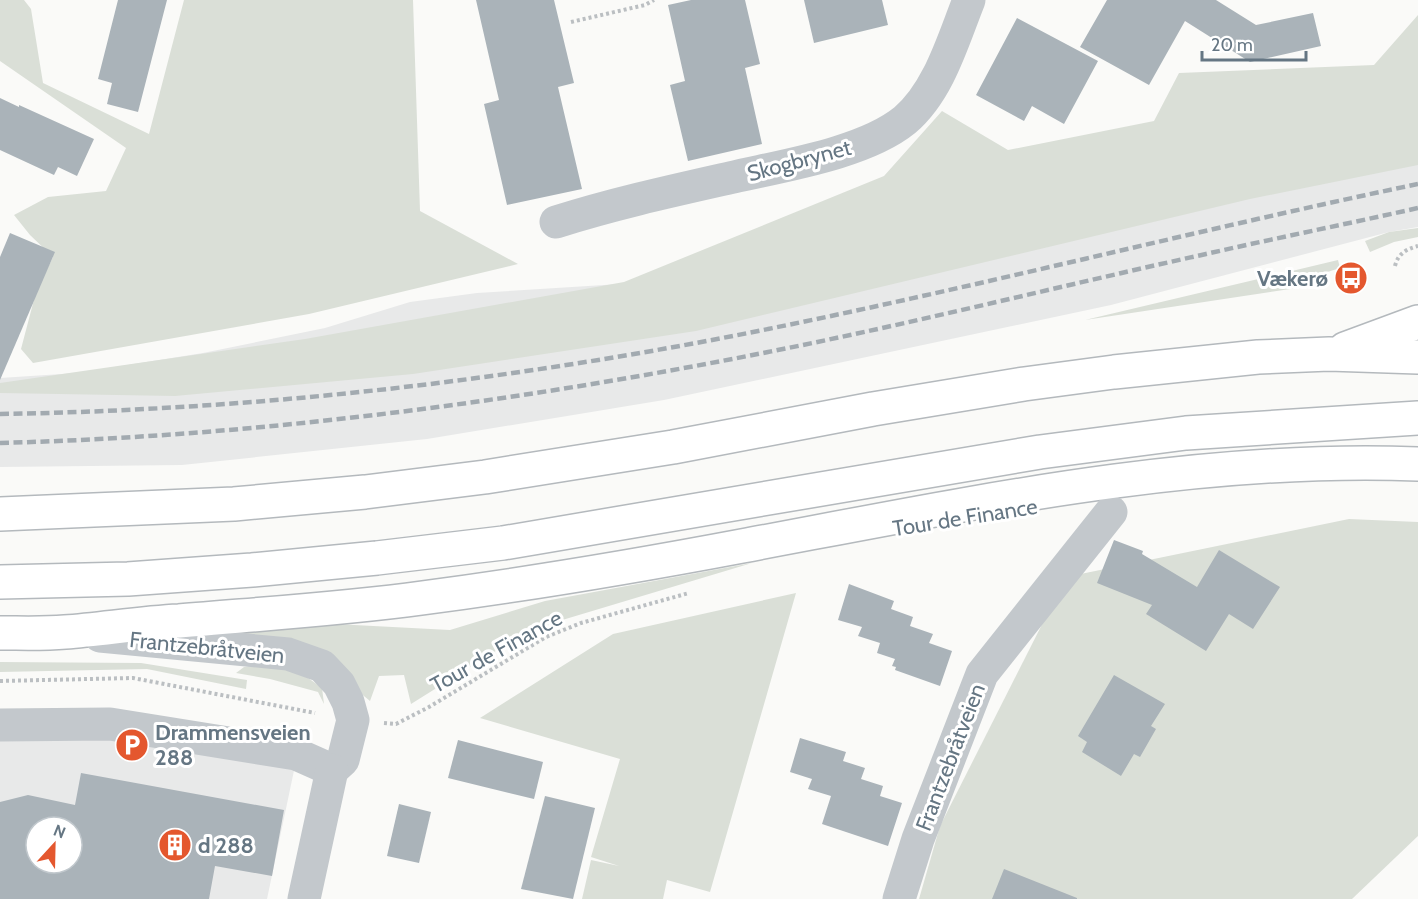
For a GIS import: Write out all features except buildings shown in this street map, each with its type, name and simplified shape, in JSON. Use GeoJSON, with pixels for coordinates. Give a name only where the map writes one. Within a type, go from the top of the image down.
{"type":"FeatureCollection","features":[{"type":"Feature","properties":{"kind":"highway"},"geometry":{"type":"LineString","coordinates":[[1329,354],[1418,322]]}},
{"type":"Feature","properties":{"kind":"highway"},"geometry":{"type":"LineString","coordinates":[[0,514],[234,504],[365,492],[485,477],[673,447],[873,409],[1024,384],[1258,357],[1329,354],[1418,357]]}},
{"type":"Feature","properties":{"kind":"highway"},"geometry":{"type":"LineString","coordinates":[[0,582],[128,579],[377,558],[514,541],[1040,453],[1186,433],[1418,418]]}},
{"type":"Feature","properties":{"kind":"highway"},"geometry":{"type":"LineString","coordinates":[[0,633],[63,632],[419,599],[509,586],[1059,489],[1195,473],[1296,465],[1418,464]]}},
{"type":"Feature","properties":{"kind":"street","name":"Skogbrynet"},"geometry":{"type":"LineString","coordinates":[[556,222],[613,204],[795,163],[863,143],[885,133],[905,119],[923,100],[938,75],[969,0]]}},
{"type":"Feature","properties":{"kind":"street","name":"Frantzebråtveien"},"geometry":{"type":"LineString","coordinates":[[899,899],[918,839],[982,675],[1111,512]]}},
{"type":"Feature","properties":{"kind":"street","name":"Frantzebråtveien"},"geometry":{"type":"LineString","coordinates":[[63,632],[288,654],[322,666],[339,684],[348,702],[352,720]]}},
{"type":"Feature","properties":{"kind":"street"},"geometry":{"type":"LineString","coordinates":[[304,899],[332,770],[343,760],[352,720]]}},
{"type":"Feature","properties":{"kind":"street"},"geometry":{"type":"LineString","coordinates":[[0,725],[110,724],[296,754],[332,770]]}},
{"type":"Feature","properties":{"kind":"path"},"geometry":{"type":"LineString","coordinates":[[571,21],[645,5],[654,0]]}},
{"type":"Feature","properties":{"kind":"path"},"geometry":{"type":"LineString","coordinates":[[1395,266],[1397,258],[1404,251],[1418,246]]}},
{"type":"Feature","properties":{"kind":"path","name":"Tour de Finance"},"geometry":{"type":"LineString","coordinates":[[0,681],[133,678],[352,720],[396,724],[429,707],[546,637],[581,623],[693,592]]}},
{"type":"Feature","properties":{"kind":"shaded area"},"geometry":{"type":"Polygon","coordinates":[[[0,0],[24,0],[31,9],[43,83],[149,134],[184,0],[413,0],[420,211],[518,264],[309,314],[33,363],[21,349],[36,292],[53,257],[30,235],[14,215],[48,197],[106,191],[126,148],[0,61],[0,0]]]}},
{"type":"Feature","properties":{"kind":"shaded area"},"geometry":{"type":"Polygon","coordinates":[[[1418,15],[1418,165],[1250,199],[696,331],[413,374],[175,396],[0,393],[0,383],[305,339],[624,282],[884,176],[942,111],[1008,150],[1154,121],[1179,73],[1374,65],[1418,15]]]}},
{"type":"Feature","properties":{"kind":"shaded area"},"geometry":{"type":"Polygon","coordinates":[[[1418,120],[1418,227],[1389,232],[1111,305],[664,400],[427,439],[182,465],[0,467],[0,378],[77,373],[203,353],[325,328],[410,302],[477,293],[668,281],[1418,120]]]}},
{"type":"Feature","properties":{"kind":"shaded area"},"geometry":{"type":"Polygon","coordinates":[[[1418,228],[1418,237],[1394,242],[1370,252],[1365,241],[1389,232],[1418,228]]]}},
{"type":"Feature","properties":{"kind":"shaded area"},"geometry":{"type":"Polygon","coordinates":[[[1338,260],[1340,268],[1315,276],[1317,285],[1085,320],[1338,260]]]}},
{"type":"Feature","properties":{"kind":"shaded area"},"geometry":{"type":"Polygon","coordinates":[[[1349,519],[1418,522],[1418,836],[1352,899],[919,899],[940,826],[1066,577],[1349,519]]]}},
{"type":"Feature","properties":{"kind":"shaded area"},"geometry":{"type":"Polygon","coordinates":[[[752,563],[529,630],[411,704],[404,675],[379,676],[370,701],[300,643],[164,634],[316,623],[450,630],[545,601],[752,563]]]}},
{"type":"Feature","properties":{"kind":"shaded area"},"geometry":{"type":"Polygon","coordinates":[[[796,593],[710,892],[667,880],[663,899],[582,899],[591,860],[619,866],[591,857],[620,759],[480,718],[613,634],[796,593]]]}},
{"type":"Feature","properties":{"kind":"shaded area"},"geometry":{"type":"Polygon","coordinates":[[[0,662],[141,663],[247,680],[246,689],[147,669],[0,672],[0,662]]]}},
{"type":"Feature","properties":{"kind":"shaded area"},"geometry":{"type":"Polygon","coordinates":[[[267,664],[297,670],[322,688],[324,704],[318,692],[270,679],[236,673],[244,667],[267,664]]]}},
{"type":"Feature","properties":{"kind":"shaded area"},"geometry":{"type":"Polygon","coordinates":[[[0,729],[300,742],[267,899],[0,899],[0,729]]]}},
{"type":"Feature","properties":{"kind":"railway"},"geometry":{"type":"LineString","coordinates":[[0,414],[97,411],[290,399],[386,389],[578,363],[850,312],[1418,184]]}},
{"type":"Feature","properties":{"kind":"railway"},"geometry":{"type":"LineString","coordinates":[[0,443],[193,433],[289,424],[386,414],[578,386],[823,341],[1418,208]]}},
{"type":"Feature","properties":{"kind":"place","name":"Vækerø"},"geometry":{"type":"Point","coordinates":[1351,278]}},
{"type":"Feature","properties":{"kind":"place","name":"Drammensveien 288"},"geometry":{"type":"Point","coordinates":[132,745]}},
{"type":"Feature","properties":{"kind":"place","name":"d 288"},"geometry":{"type":"Point","coordinates":[175,845]}}]}
